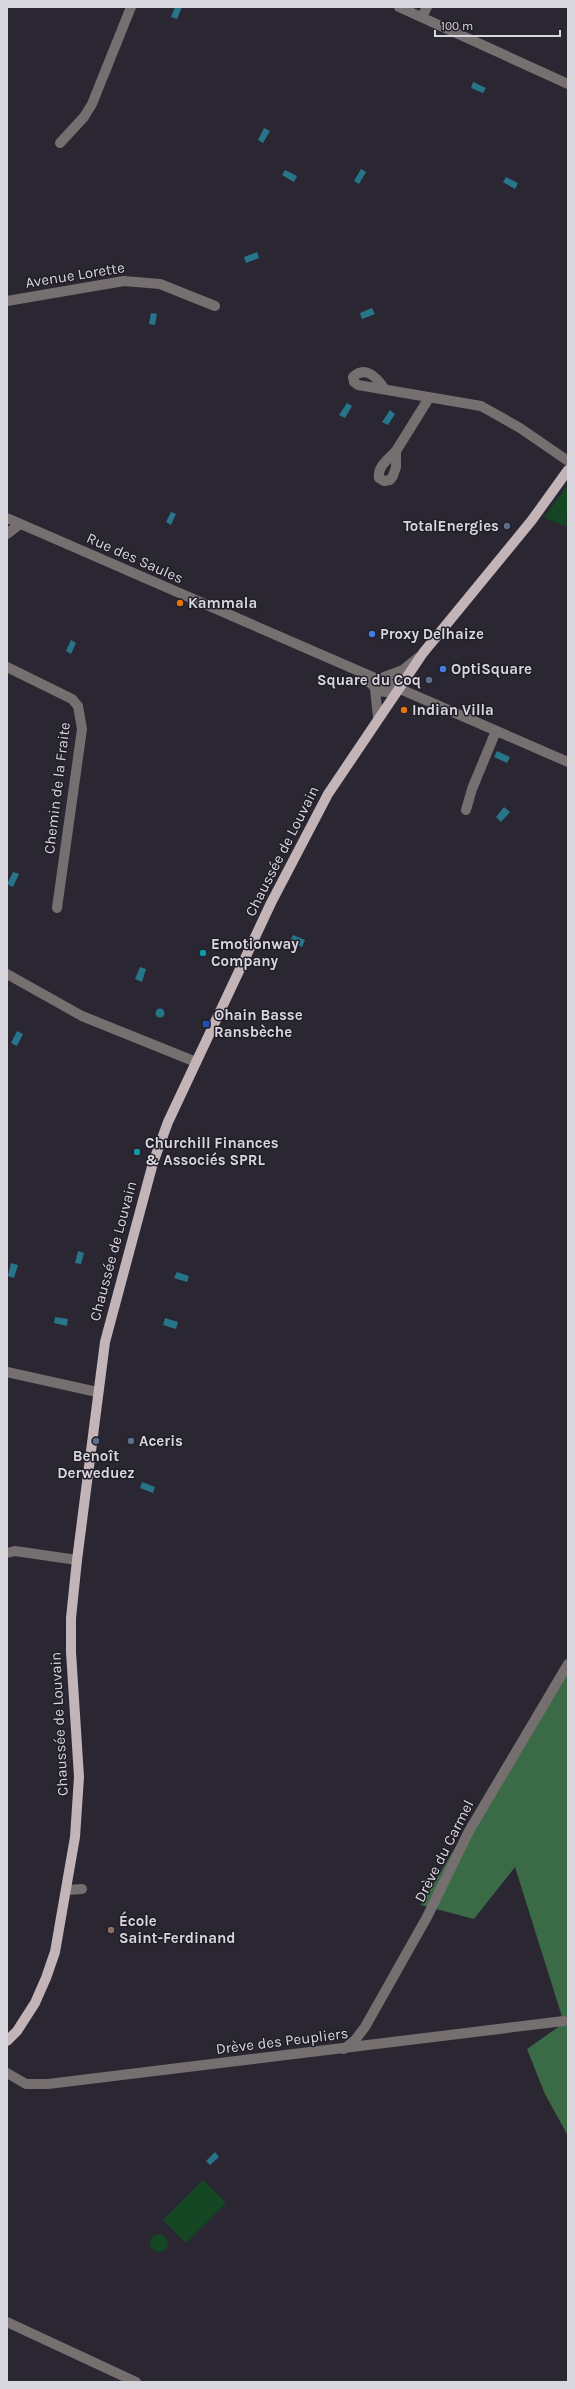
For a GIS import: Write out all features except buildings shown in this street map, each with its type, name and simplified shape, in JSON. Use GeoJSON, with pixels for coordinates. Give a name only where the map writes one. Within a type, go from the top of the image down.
{"type":"FeatureCollection","features":[{"type":"Feature","properties":{"kind":"main road","name":"Chaussée de Louvain"},"geometry":{"type":"LineString","coordinates":[[7,2041],[17,2031],[35,2003],[46,1978],[55,1952],[67,1890],[78,1807],[79,1777],[70,1652],[71,1618],[97,1392],[105,1342],[139,1209],[168,1122],[271,903],[321,808],[378,717],[423,653],[532,520],[568,470]]}},
{"type":"Feature","properties":{"kind":"street"},"geometry":{"type":"LineString","coordinates":[[60,143],[84,117],[92,104],[131,7]]}},
{"type":"Feature","properties":{"kind":"street"},"geometry":{"type":"LineString","coordinates":[[399,7],[568,84]]}},
{"type":"Feature","properties":{"kind":"street"},"geometry":{"type":"LineString","coordinates":[[422,17],[427,7]]}},
{"type":"Feature","properties":{"kind":"street","name":"Avenue Lorette"},"geometry":{"type":"LineString","coordinates":[[7,301],[124,281],[160,284],[215,306]]}},
{"type":"Feature","properties":{"kind":"street"},"geometry":{"type":"LineString","coordinates":[[384,388],[429,398],[465,403],[488,409],[549,446],[568,461]]}},
{"type":"Feature","properties":{"kind":"street"},"geometry":{"type":"LineString","coordinates":[[396,451],[429,398]]}},
{"type":"Feature","properties":{"kind":"street","name":"Rue des Saules"},"geometry":{"type":"LineString","coordinates":[[7,518],[361,673],[377,684],[384,693],[390,693],[398,689]]}},
{"type":"Feature","properties":{"kind":"street"},"geometry":{"type":"LineString","coordinates":[[7,534],[20,524]]}},
{"type":"Feature","properties":{"kind":"street"},"geometry":{"type":"LineString","coordinates":[[378,717],[377,684],[404,670],[423,653]]}},
{"type":"Feature","properties":{"kind":"street","name":"Chemin de la Fraite"},"geometry":{"type":"LineString","coordinates":[[7,667],[72,699],[78,706],[82,721],[57,908]]}},
{"type":"Feature","properties":{"kind":"street"},"geometry":{"type":"LineString","coordinates":[[398,689],[568,762]]}},
{"type":"Feature","properties":{"kind":"street"},"geometry":{"type":"LineString","coordinates":[[466,810],[472,789],[496,731]]}},
{"type":"Feature","properties":{"kind":"street"},"geometry":{"type":"LineString","coordinates":[[7,974],[82,1016],[196,1062]]}},
{"type":"Feature","properties":{"kind":"street"},"geometry":{"type":"LineString","coordinates":[[7,1372],[97,1392]]}},
{"type":"Feature","properties":{"kind":"street"},"geometry":{"type":"LineString","coordinates":[[7,1553],[15,1551],[77,1560]]}},
{"type":"Feature","properties":{"kind":"street","name":"Drève du Carmel"},"geometry":{"type":"LineString","coordinates":[[344,2048],[355,2040],[365,2027],[427,1917],[469,1830],[568,1664]]}},
{"type":"Feature","properties":{"kind":"street"},"geometry":{"type":"LineString","coordinates":[[67,1890],[82,1889]]}},
{"type":"Feature","properties":{"kind":"street","name":"Drève des Peupliers"},"geometry":{"type":"LineString","coordinates":[[7,2074],[21,2082],[42,2085],[564,2021]]}},
{"type":"Feature","properties":{"kind":"street"},"geometry":{"type":"LineString","coordinates":[[7,2322],[136,2382]]}},
{"type":"Feature","properties":{"kind":"green space"},"geometry":{"type":"Polygon","coordinates":[[[568,484],[568,515],[565,521],[568,523],[568,527],[544,518],[568,484]]]}},
{"type":"Feature","properties":{"kind":"green space"},"geometry":{"type":"Polygon","coordinates":[[[568,1658],[568,2136],[545,2094],[527,2049],[564,2023],[515,1867],[474,1919],[421,1905],[568,1658]]]}},
{"type":"Feature","properties":{"kind":"green space"},"geometry":{"type":"Polygon","coordinates":[[[203,2180],[226,2203],[186,2243],[163,2220],[203,2180]]]}},
{"type":"Feature","properties":{"kind":"green space"},"geometry":{"type":"Polygon","coordinates":[[[155,2234],[163,2234],[168,2239],[166,2250],[163,2252],[155,2252],[150,2247],[150,2239],[155,2234]]]}},
{"type":"Feature","properties":{"kind":"water"},"geometry":{"type":"Polygon","coordinates":[[[175,7],[182,7],[177,19],[171,17],[175,7]]]}},
{"type":"Feature","properties":{"kind":"water"},"geometry":{"type":"Polygon","coordinates":[[[473,82],[486,88],[483,93],[471,88],[473,82]]]}},
{"type":"Feature","properties":{"kind":"water"},"geometry":{"type":"Polygon","coordinates":[[[264,128],[270,131],[263,143],[258,140],[264,128]]]}},
{"type":"Feature","properties":{"kind":"water"},"geometry":{"type":"Polygon","coordinates":[[[361,169],[366,172],[359,184],[354,181],[361,169]]]}},
{"type":"Feature","properties":{"kind":"water"},"geometry":{"type":"Polygon","coordinates":[[[285,170],[297,176],[294,182],[282,175],[285,170]]]}},
{"type":"Feature","properties":{"kind":"water"},"geometry":{"type":"Polygon","coordinates":[[[506,177],[518,183],[515,189],[503,182],[506,177]]]}},
{"type":"Feature","properties":{"kind":"water"},"geometry":{"type":"Polygon","coordinates":[[[257,252],[259,258],[246,263],[244,257],[257,252]]]}},
{"type":"Feature","properties":{"kind":"water"},"geometry":{"type":"Polygon","coordinates":[[[372,308],[375,314],[362,319],[360,313],[372,308]]]}},
{"type":"Feature","properties":{"kind":"water"},"geometry":{"type":"Polygon","coordinates":[[[151,313],[157,314],[155,325],[149,324],[151,313]]]}},
{"type":"Feature","properties":{"kind":"water"},"geometry":{"type":"Polygon","coordinates":[[[347,403],[352,406],[345,418],[339,415],[347,403]]]}},
{"type":"Feature","properties":{"kind":"water"},"geometry":{"type":"Polygon","coordinates":[[[390,410],[395,414],[388,425],[382,422],[390,410]]]}},
{"type":"Feature","properties":{"kind":"water"},"geometry":{"type":"Polygon","coordinates":[[[171,512],[176,514],[171,525],[166,522],[171,512]]]}},
{"type":"Feature","properties":{"kind":"water"},"geometry":{"type":"Polygon","coordinates":[[[71,640],[76,643],[71,654],[66,651],[71,640]]]}},
{"type":"Feature","properties":{"kind":"water"},"geometry":{"type":"Polygon","coordinates":[[[497,751],[510,757],[507,763],[494,757],[497,751]]]}},
{"type":"Feature","properties":{"kind":"water"},"geometry":{"type":"Polygon","coordinates":[[[504,807],[510,812],[501,822],[496,817],[504,807]]]}},
{"type":"Feature","properties":{"kind":"water"},"geometry":{"type":"Polygon","coordinates":[[[13,872],[19,874],[13,887],[7,884],[13,872]]]}},
{"type":"Feature","properties":{"kind":"water"},"geometry":{"type":"Polygon","coordinates":[[[293,935],[305,940],[302,947],[290,941],[293,935]]]}},
{"type":"Feature","properties":{"kind":"water"},"geometry":{"type":"Polygon","coordinates":[[[140,967],[146,969],[142,982],[135,979],[140,967]]]}},
{"type":"Feature","properties":{"kind":"water"},"geometry":{"type":"Polygon","coordinates":[[[160,1008],[165,1013],[160,1018],[155,1013],[160,1008]]]}},
{"type":"Feature","properties":{"kind":"water"},"geometry":{"type":"Polygon","coordinates":[[[17,1031],[23,1034],[17,1046],[11,1043],[17,1031]]]}},
{"type":"Feature","properties":{"kind":"water"},"geometry":{"type":"Polygon","coordinates":[[[78,1251],[84,1253],[81,1264],[75,1263],[78,1251]]]}},
{"type":"Feature","properties":{"kind":"water"},"geometry":{"type":"Polygon","coordinates":[[[11,1263],[18,1265],[14,1278],[8,1276],[11,1263]]]}},
{"type":"Feature","properties":{"kind":"water"},"geometry":{"type":"Polygon","coordinates":[[[177,1272],[189,1276],[187,1282],[174,1278],[177,1272]]]}},
{"type":"Feature","properties":{"kind":"water"},"geometry":{"type":"Polygon","coordinates":[[[55,1317],[68,1319],[67,1326],[54,1323],[55,1317]]]}},
{"type":"Feature","properties":{"kind":"water"},"geometry":{"type":"Polygon","coordinates":[[[165,1318],[178,1322],[176,1329],[163,1325],[165,1318]]]}},
{"type":"Feature","properties":{"kind":"water"},"geometry":{"type":"Polygon","coordinates":[[[142,1482],[155,1487],[153,1493],[140,1488],[142,1482]]]}},
{"type":"Feature","properties":{"kind":"water"},"geometry":{"type":"Polygon","coordinates":[[[215,2152],[219,2157],[210,2165],[206,2161],[215,2152]]]}},
{"type":"Feature","properties":{"kind":"place","name":"TotalEnergies"},"geometry":{"type":"Point","coordinates":[507,526]}},
{"type":"Feature","properties":{"kind":"place","name":"Kammala"},"geometry":{"type":"Point","coordinates":[180,603]}},
{"type":"Feature","properties":{"kind":"place","name":"Proxy Delhaize"},"geometry":{"type":"Point","coordinates":[372,634]}},
{"type":"Feature","properties":{"kind":"place","name":"OptiSquare"},"geometry":{"type":"Point","coordinates":[443,669]}},
{"type":"Feature","properties":{"kind":"place","name":"Square du Coq"},"geometry":{"type":"Point","coordinates":[429,680]}},
{"type":"Feature","properties":{"kind":"place","name":"Indian Villa"},"geometry":{"type":"Point","coordinates":[404,710]}},
{"type":"Feature","properties":{"kind":"place","name":"Emotionway Company"},"geometry":{"type":"Point","coordinates":[203,953]}},
{"type":"Feature","properties":{"kind":"place","name":"Ohain Basse Ransbèche"},"geometry":{"type":"Point","coordinates":[206,1024]}},
{"type":"Feature","properties":{"kind":"place","name":"Churchill Finances & Associés SPRL"},"geometry":{"type":"Point","coordinates":[137,1152]}},
{"type":"Feature","properties":{"kind":"place","name":"Benoît Derweduez"},"geometry":{"type":"Point","coordinates":[96,1441]}},
{"type":"Feature","properties":{"kind":"place","name":"Aceris"},"geometry":{"type":"Point","coordinates":[131,1441]}},
{"type":"Feature","properties":{"kind":"place","name":"École Saint-Ferdinand"},"geometry":{"type":"Point","coordinates":[111,1930]}}]}
